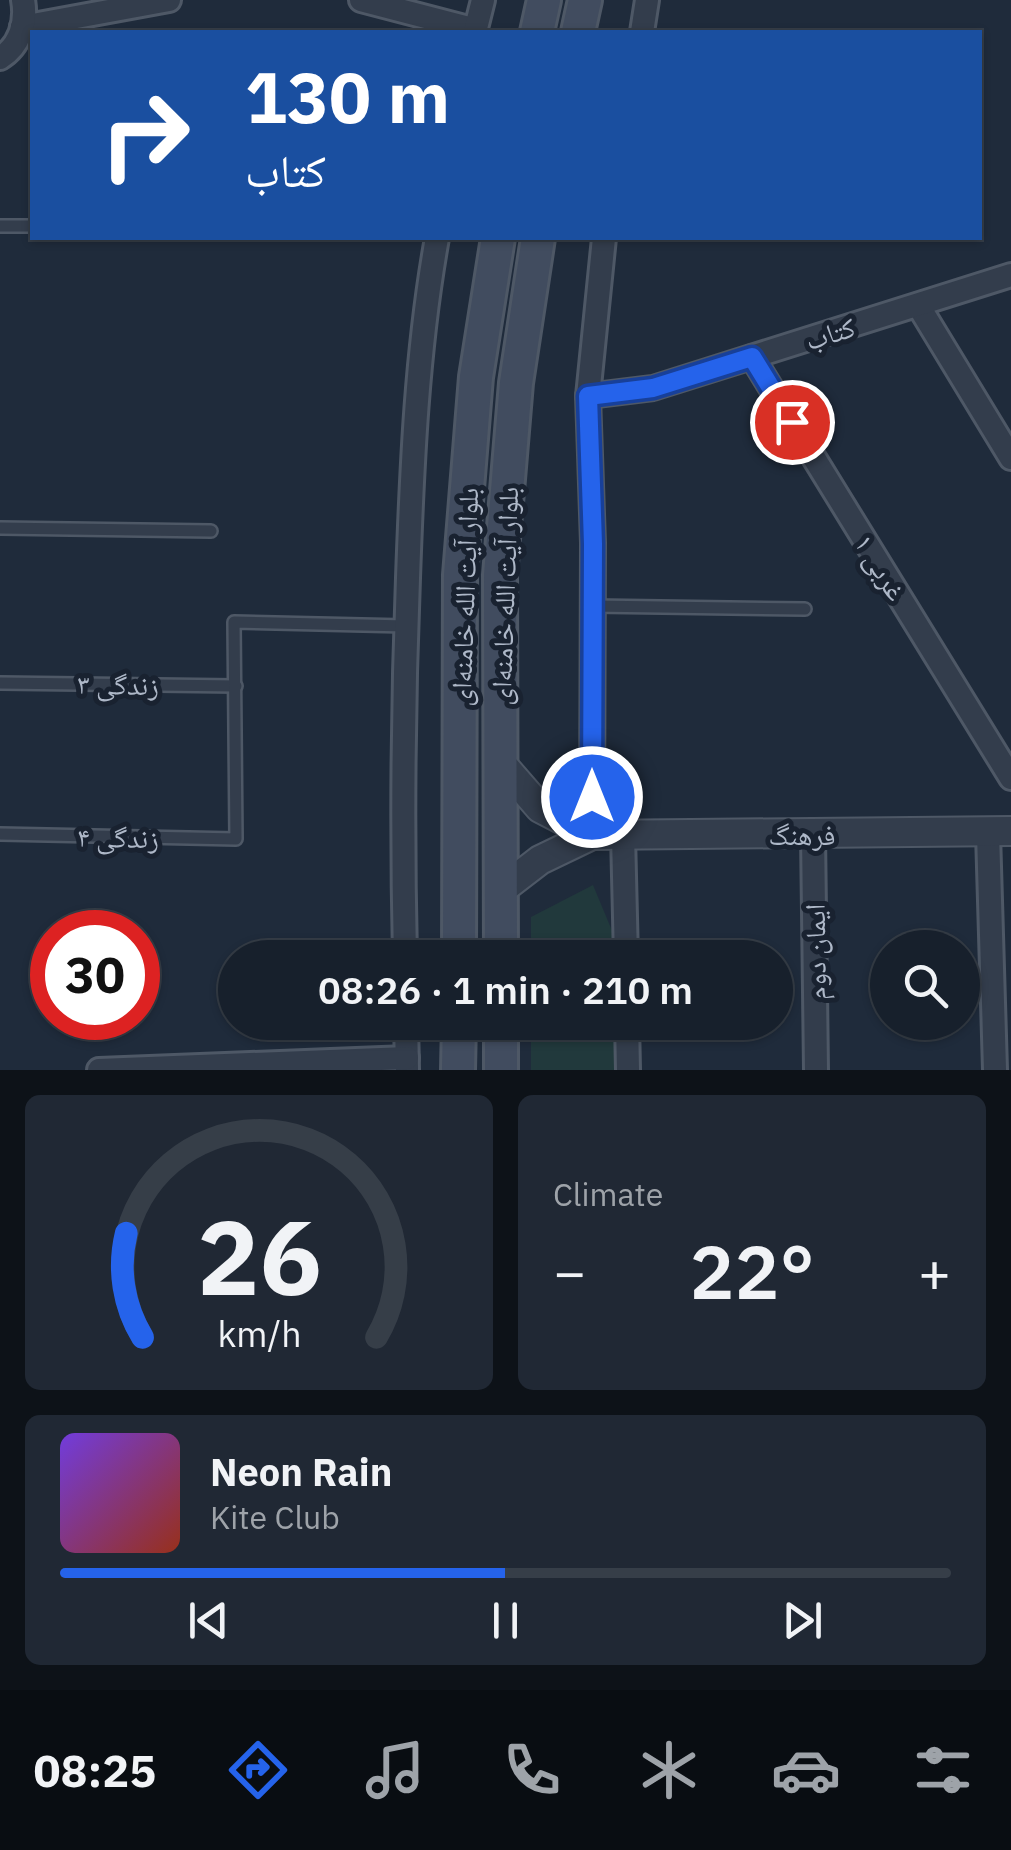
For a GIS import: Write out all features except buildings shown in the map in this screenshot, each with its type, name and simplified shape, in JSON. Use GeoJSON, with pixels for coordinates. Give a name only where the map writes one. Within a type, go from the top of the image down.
{"type":"FeatureCollection","features":[{"type":"Feature","properties":{"kind":"main road"},"geometry":{"type":"LineString","coordinates":[[536,30],[544,0]]}},
{"type":"Feature","properties":{"kind":"main road"},"geometry":{"type":"LineString","coordinates":[[578,30],[585,0]]}},
{"type":"Feature","properties":{"kind":"main road","name":"بلوار آیت الله خامنه‌ای"},"geometry":{"type":"LineString","coordinates":[[459,940],[460,576],[476,377],[498,240]]}},
{"type":"Feature","properties":{"kind":"main road","name":"بلوار آیت‌ الله خامنه‌ای"},"geometry":{"type":"LineString","coordinates":[[501,940],[500,575],[516,383],[538,240]]}},
{"type":"Feature","properties":{"kind":"main road"},"geometry":{"type":"LineString","coordinates":[[458,1040],[458,1070]]}},
{"type":"Feature","properties":{"kind":"main road"},"geometry":{"type":"LineString","coordinates":[[501,1040],[501,1070]]}},
{"type":"Feature","properties":{"kind":"street"},"geometry":{"type":"LineString","coordinates":[[0,58],[21,36],[26,13],[23,0]]}},
{"type":"Feature","properties":{"kind":"street"},"geometry":{"type":"LineString","coordinates":[[22,27],[170,0]]}},
{"type":"Feature","properties":{"kind":"street"},"geometry":{"type":"LineString","coordinates":[[361,0],[472,30]]}},
{"type":"Feature","properties":{"kind":"street"},"geometry":{"type":"LineString","coordinates":[[476,30],[484,0]]}},
{"type":"Feature","properties":{"kind":"street"},"geometry":{"type":"LineString","coordinates":[[642,30],[647,0]]}},
{"type":"Feature","properties":{"kind":"street"},"geometry":{"type":"LineString","coordinates":[[405,940],[401,787],[410,499],[428,291],[438,240]]}},
{"type":"Feature","properties":{"kind":"street"},"geometry":{"type":"LineString","coordinates":[[592,835],[593,606],[588,396],[604,240]]}},
{"type":"Feature","properties":{"kind":"street","name":"کتاب"},"geometry":{"type":"LineString","coordinates":[[588,396],[653,388],[1011,275]]}},
{"type":"Feature","properties":{"kind":"street"},"geometry":{"type":"LineString","coordinates":[[918,305],[1011,458]]}},
{"type":"Feature","properties":{"kind":"street","name":"غربی ۱"},"geometry":{"type":"LineString","coordinates":[[752,357],[1011,778]]}},
{"type":"Feature","properties":{"kind":"street"},"geometry":{"type":"LineString","coordinates":[[500,762],[540,808],[592,835]]}},
{"type":"Feature","properties":{"kind":"street"},"geometry":{"type":"LineString","coordinates":[[995,1070],[993,992],[999,832]]}},
{"type":"Feature","properties":{"kind":"street","name":"فرهنگ"},"geometry":{"type":"LineString","coordinates":[[592,835],[999,832]]}},
{"type":"Feature","properties":{"kind":"street"},"geometry":{"type":"LineString","coordinates":[[623,834],[626,940]]}},
{"type":"Feature","properties":{"kind":"street","name":"ایمان دوم"},"geometry":{"type":"LineString","coordinates":[[813,834],[816,1070]]}},
{"type":"Feature","properties":{"kind":"street"},"geometry":{"type":"LineString","coordinates":[[501,890],[540,860],[592,835]]}},
{"type":"Feature","properties":{"kind":"street"},"geometry":{"type":"LineString","coordinates":[[993,992],[1011,1008]]}},
{"type":"Feature","properties":{"kind":"street"},"geometry":{"type":"LineString","coordinates":[[627,1040],[628,1070]]}},
{"type":"Feature","properties":{"kind":"street"},"geometry":{"type":"LineString","coordinates":[[98,1070],[407,1064]]}},
{"type":"Feature","properties":{"kind":"lane"},"geometry":{"type":"LineString","coordinates":[[0,226],[30,226]]}},
{"type":"Feature","properties":{"kind":"lane"},"geometry":{"type":"LineString","coordinates":[[0,528],[210,531]]}},
{"type":"Feature","properties":{"kind":"lane"},"geometry":{"type":"LineString","coordinates":[[593,606],[805,609]]}},
{"type":"Feature","properties":{"kind":"lane"},"geometry":{"type":"LineString","coordinates":[[236,686],[234,622],[406,626]]}},
{"type":"Feature","properties":{"kind":"lane","name":"زندگی ۳"},"geometry":{"type":"LineString","coordinates":[[0,683],[236,686]]}},
{"type":"Feature","properties":{"kind":"lane","name":"زندگی ۴"},"geometry":{"type":"LineString","coordinates":[[0,834],[236,838],[236,686]]}},
{"type":"Feature","properties":{"kind":"green space"},"geometry":{"type":"Polygon","coordinates":[[[593,885],[616,940],[531,940],[531,917],[593,885]]]}},
{"type":"Feature","properties":{"kind":"green space"},"geometry":{"type":"Polygon","coordinates":[[[531,1040],[626,1040],[625,1070],[531,1070],[531,1040]]]}},
{"type":"Feature","properties":{"kind":"route"},"geometry":{"type":"LineString","coordinates":[[592,797],[593,544],[588,396],[653,388],[752,357],[792,422]]}}]}
